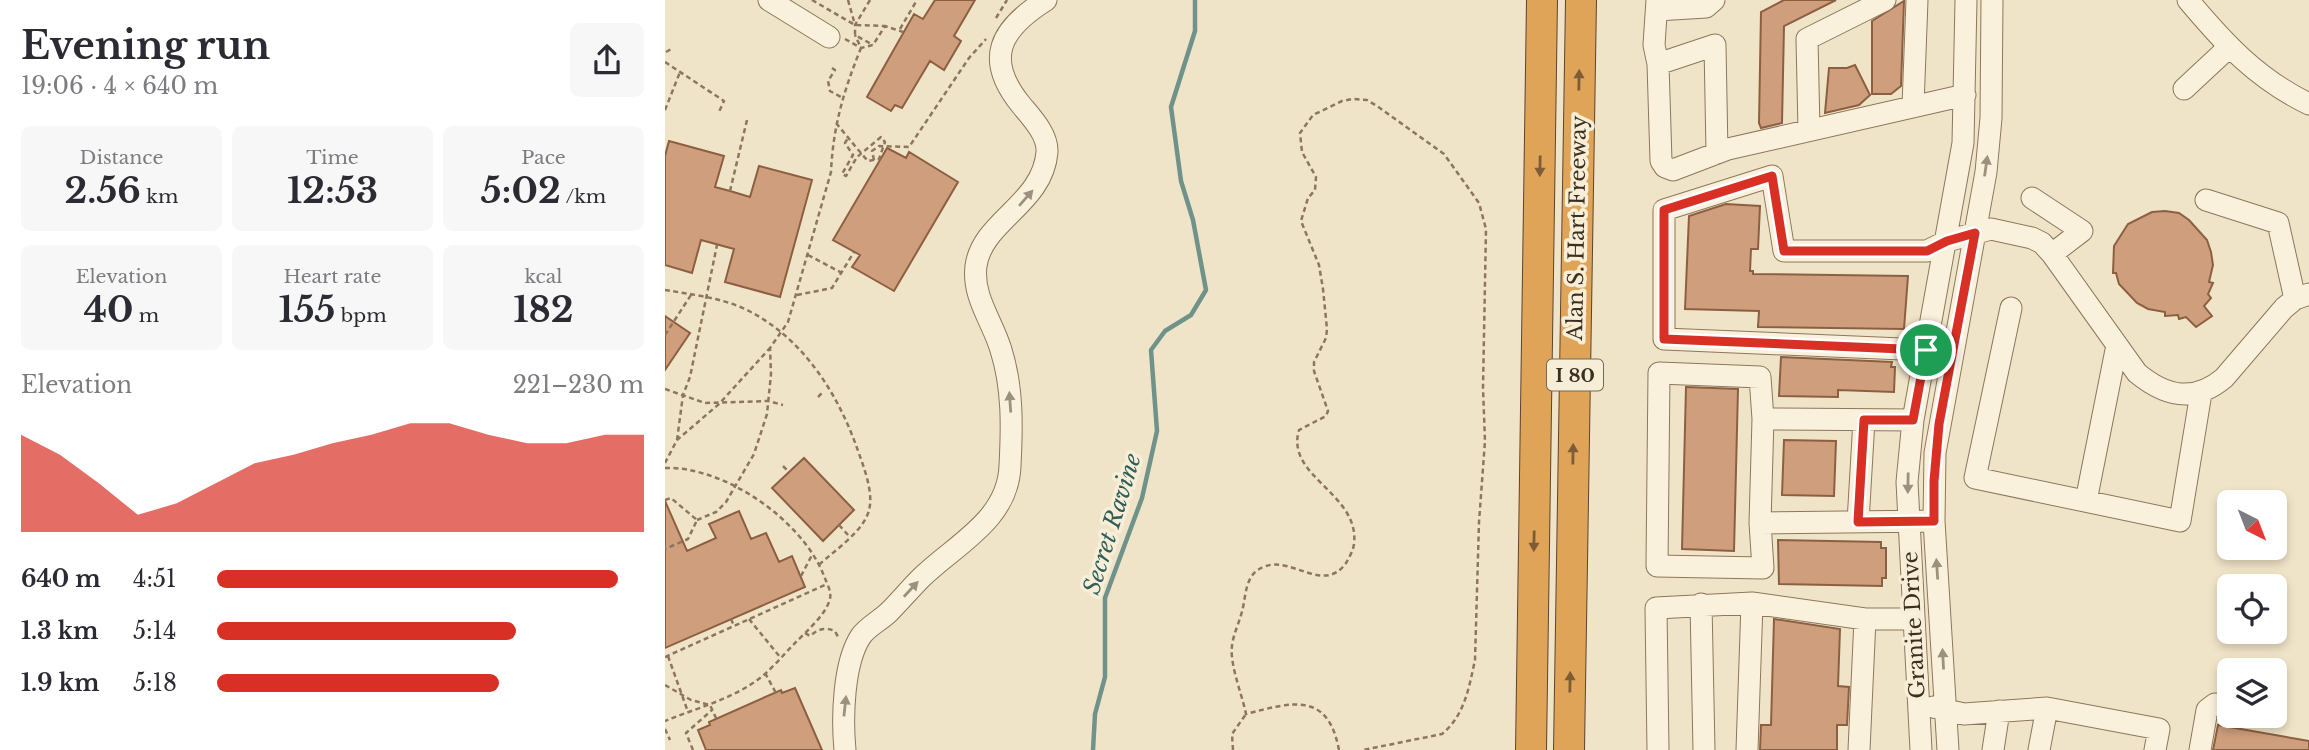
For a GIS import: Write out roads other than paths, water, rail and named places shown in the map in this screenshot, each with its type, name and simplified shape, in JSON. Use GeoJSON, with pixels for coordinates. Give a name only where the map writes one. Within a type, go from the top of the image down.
{"type":"FeatureCollection","features":[{"type":"Feature","properties":{"kind":"highway","name":"Alan S. Hart Freeway"},"geometry":{"type":"LineString","coordinates":[[1531,750],[1542,0]]}},
{"type":"Feature","properties":{"kind":"highway","name":"Alan S. Hart Freeway"},"geometry":{"type":"LineString","coordinates":[[1569,750],[1581,0]]}},
{"type":"Feature","properties":{"kind":"street"},"geometry":{"type":"LineString","coordinates":[[769,0],[837,38]]}},
{"type":"Feature","properties":{"kind":"street"},"geometry":{"type":"LineString","coordinates":[[845,750],[844,710],[850,663],[861,636],[888,613],[922,577],[988,521],[1003,497],[1010,470],[1011,399],[1001,349],[977,294],[976,266],[982,248],[1032,193],[1044,162],[1047,149],[1036,122],[1011,91],[1000,64],[1002,43],[1018,19],[1046,0]]}},
{"type":"Feature","properties":{"kind":"street"},"geometry":{"type":"LineString","coordinates":[[1714,0],[1706,7],[1657,5],[1654,45],[1658,64],[1661,161],[1665,167],[1673,170],[1717,153],[1965,95]]}},
{"type":"Feature","properties":{"kind":"street"},"geometry":{"type":"LineString","coordinates":[[1809,130],[1807,39],[1885,0]]}},
{"type":"Feature","properties":{"kind":"street"},"geometry":{"type":"LineString","coordinates":[[1913,106],[1917,0]]}},
{"type":"Feature","properties":{"kind":"street","name":"Granite Drive"},"geometry":{"type":"LineString","coordinates":[[1921,750],[1907,482],[1913,420],[1963,143],[1966,0]]}},
{"type":"Feature","properties":{"kind":"street"},"geometry":{"type":"LineString","coordinates":[[1984,0],[1992,29]]}},
{"type":"Feature","properties":{"kind":"street","name":"Granite Drive"},"geometry":{"type":"LineString","coordinates":[[1948,750],[1934,481],[1938,434],[1989,147],[1993,0]]}},
{"type":"Feature","properties":{"kind":"street"},"geometry":{"type":"LineString","coordinates":[[2187,0],[2228,48],[2267,81],[2309,104]]}},
{"type":"Feature","properties":{"kind":"street"},"geometry":{"type":"LineString","coordinates":[[1658,64],[1715,45],[1717,153]]}},
{"type":"Feature","properties":{"kind":"street"},"geometry":{"type":"LineString","coordinates":[[2184,89],[2228,48]]}},
{"type":"Feature","properties":{"kind":"street"},"geometry":{"type":"LineString","coordinates":[[1926,350],[1664,339],[1664,210],[1772,176],[1784,251],[1927,251],[1947,241],[1991,229],[2032,238],[2052,254],[2137,373],[2148,382],[2173,393],[2201,393],[2224,378],[2278,314],[2302,297],[2278,223],[2206,200]]}},
{"type":"Feature","properties":{"kind":"street"},"geometry":{"type":"LineString","coordinates":[[2032,198],[2082,231],[2052,254]]}},
{"type":"Feature","properties":{"kind":"street"},"geometry":{"type":"LineString","coordinates":[[2011,308],[1975,478],[2180,521],[2201,393]]}},
{"type":"Feature","properties":{"kind":"street"},"geometry":{"type":"LineString","coordinates":[[2086,501],[2117,345]]}},
{"type":"Feature","properties":{"kind":"street"},"geometry":{"type":"LineString","coordinates":[[1659,373],[1760,377],[1763,419],[1760,523],[1763,568],[1657,566],[1659,373]]}},
{"type":"Feature","properties":{"kind":"street"},"geometry":{"type":"LineString","coordinates":[[1763,419],[1913,420]]}},
{"type":"Feature","properties":{"kind":"street"},"geometry":{"type":"LineString","coordinates":[[1858,522],[1864,420]]}},
{"type":"Feature","properties":{"kind":"street"},"geometry":{"type":"LineString","coordinates":[[1760,523],[1934,521]]}},
{"type":"Feature","properties":{"kind":"street"},"geometry":{"type":"LineString","coordinates":[[1658,750],[1656,608],[1752,603],[1865,619],[1913,619]]}},
{"type":"Feature","properties":{"kind":"street"},"geometry":{"type":"LineString","coordinates":[[1747,750],[1752,603]]}},
{"type":"Feature","properties":{"kind":"street"},"geometry":{"type":"LineString","coordinates":[[1702,604],[1704,750]]}},
{"type":"Feature","properties":{"kind":"street"},"geometry":{"type":"LineString","coordinates":[[1859,750],[1865,619]]}},
{"type":"Feature","properties":{"kind":"street"},"geometry":{"type":"LineString","coordinates":[[1918,684],[1930,705],[1945,712],[1964,714],[2047,708],[2158,729],[2155,750]]}},
{"type":"Feature","properties":{"kind":"street"},"geometry":{"type":"LineString","coordinates":[[2200,750],[2207,710],[2215,704]]}},
{"type":"Feature","properties":{"kind":"street"},"geometry":{"type":"LineString","coordinates":[[2039,750],[2047,708]]}},
{"type":"Feature","properties":{"kind":"street"},"geometry":{"type":"LineString","coordinates":[[1993,750],[1999,711]]}},
{"type":"Feature","properties":{"kind":"waterway","name":"Secret Ravine"},"geometry":{"type":"LineString","coordinates":[[1093,750],[1095,714],[1105,677],[1105,598],[1142,498],[1157,431],[1151,350],[1165,331],[1191,315],[1206,290],[1193,220],[1181,181],[1171,107],[1195,31],[1195,0]]}}]}
